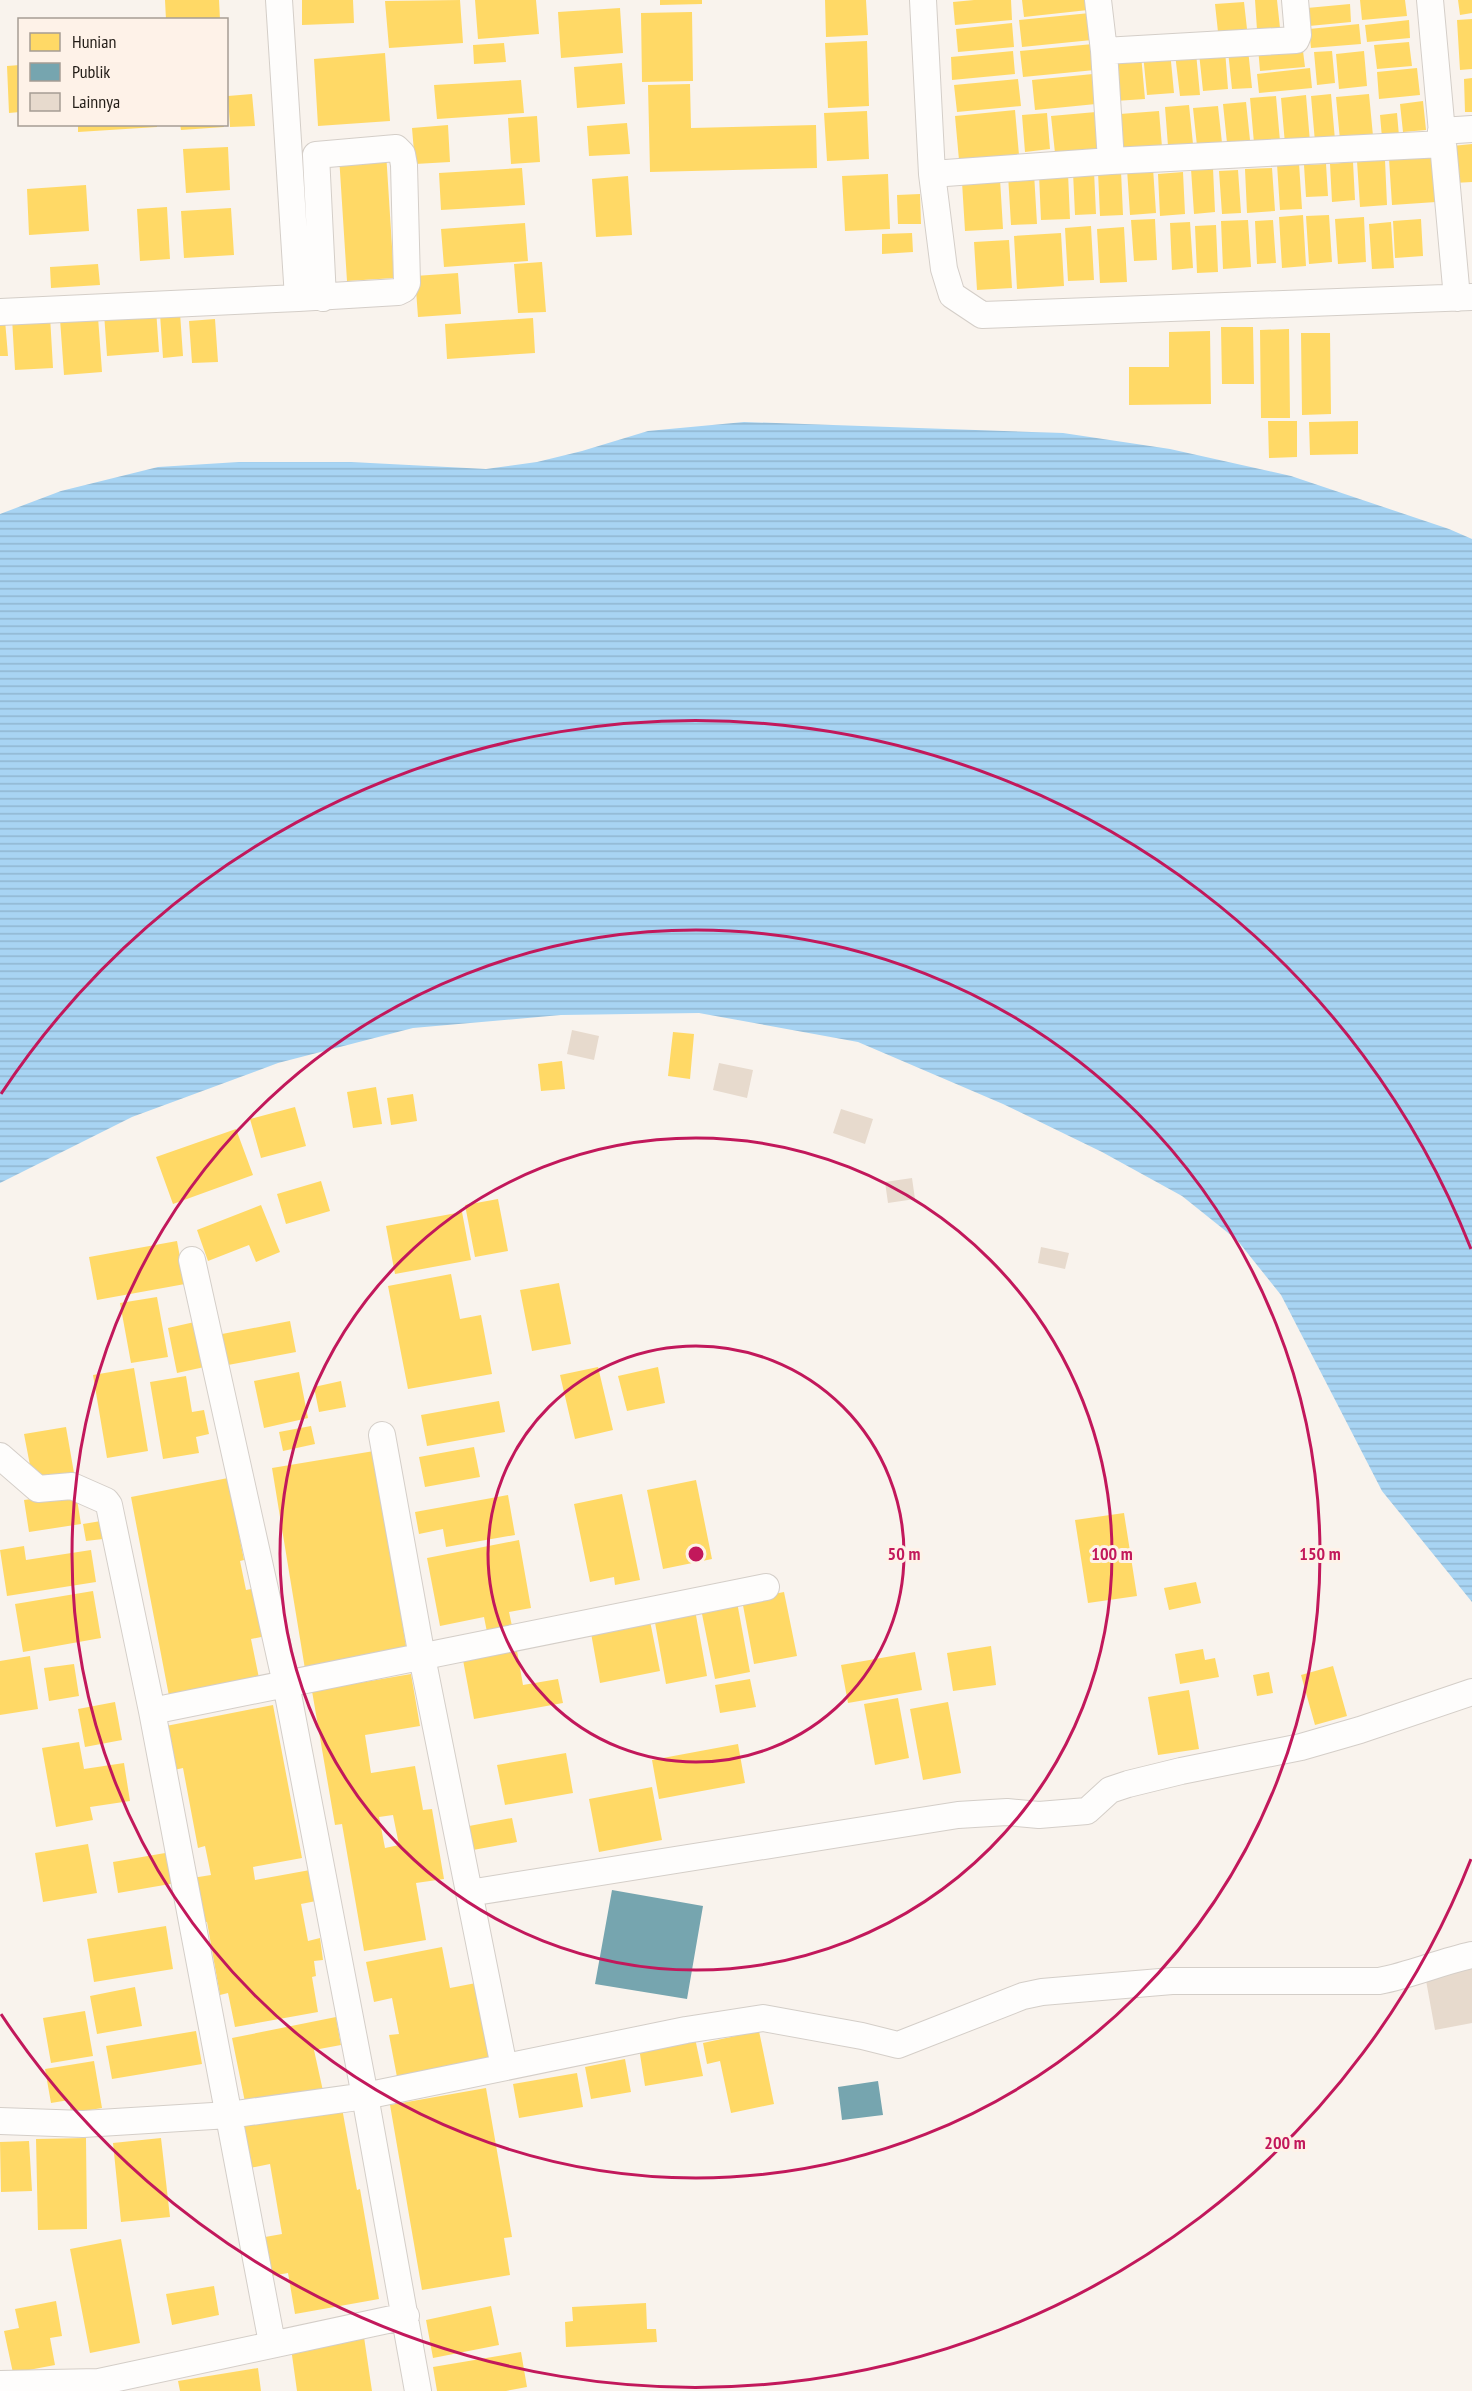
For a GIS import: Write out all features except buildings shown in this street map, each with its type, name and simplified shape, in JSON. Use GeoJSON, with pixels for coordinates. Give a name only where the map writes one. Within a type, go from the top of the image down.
{"type":"FeatureCollection","features":[{"type":"Feature","properties":{"kind":"street"},"geometry":{"type":"LineString","coordinates":[[279,0],[298,298]]}},
{"type":"Feature","properties":{"kind":"street"},"geometry":{"type":"LineString","coordinates":[[923,0],[932,174],[944,269],[952,295],[982,315],[1464,298],[1442,137],[1430,0]]}},
{"type":"Feature","properties":{"kind":"street"},"geometry":{"type":"LineString","coordinates":[[1098,0],[1104,51],[1111,161]]}},
{"type":"Feature","properties":{"kind":"street"},"geometry":{"type":"LineString","coordinates":[[1104,51],[1296,40],[1298,35],[1295,0]]}},
{"type":"Feature","properties":{"kind":"street"},"geometry":{"type":"LineString","coordinates":[[932,174],[1442,137],[1472,129]]}},
{"type":"Feature","properties":{"kind":"street"},"geometry":{"type":"LineString","coordinates":[[0,312],[323,298],[404,290],[407,284],[404,165],[402,154],[396,148],[316,155],[323,298]]}},
{"type":"Feature","properties":{"kind":"street"},"geometry":{"type":"LineString","coordinates":[[192,1260],[286,1684],[365,2096],[418,2391]]}},
{"type":"Feature","properties":{"kind":"street"},"geometry":{"type":"LineString","coordinates":[[382,1435],[422,1656],[504,2067]]}},
{"type":"Feature","properties":{"kind":"street"},"geometry":{"type":"LineString","coordinates":[[0,1456],[38,1489],[72,1486],[106,1501],[109,1505],[152,1711],[272,2343]]}},
{"type":"Feature","properties":{"kind":"street"},"geometry":{"type":"LineString","coordinates":[[152,1711],[766,1587]]}},
{"type":"Feature","properties":{"kind":"street"},"geometry":{"type":"LineString","coordinates":[[469,1893],[958,1815],[1007,1812],[1039,1815],[1087,1811],[1110,1790],[1128,1784],[1301,1747],[1360,1730],[1472,1692]]}},
{"type":"Feature","properties":{"kind":"street"},"geometry":{"type":"LineString","coordinates":[[0,2121],[83,2124],[229,2115],[365,2096],[686,2030],[763,2018],[898,2045],[1023,1996],[1042,1992],[1172,1981],[1379,1981],[1401,1977],[1448,1960],[1472,1955]]}},
{"type":"Feature","properties":{"kind":"street"},"geometry":{"type":"LineString","coordinates":[[0,2384],[99,2382],[406,2316]]}},
{"type":"Feature","properties":{"kind":"water"},"geometry":{"type":"Polygon","coordinates":[[[744,422],[1063,433],[1170,449],[1291,476],[1449,529],[1472,539],[1472,1602],[1382,1491],[1281,1295],[1237,1240],[1182,1196],[1102,1152],[1003,1104],[858,1042],[699,1013],[561,1015],[413,1028],[278,1063],[132,1117],[0,1183],[0,514],[61,491],[158,467],[239,462],[351,462],[486,469],[537,462],[648,431],[744,422]]]}}]}
